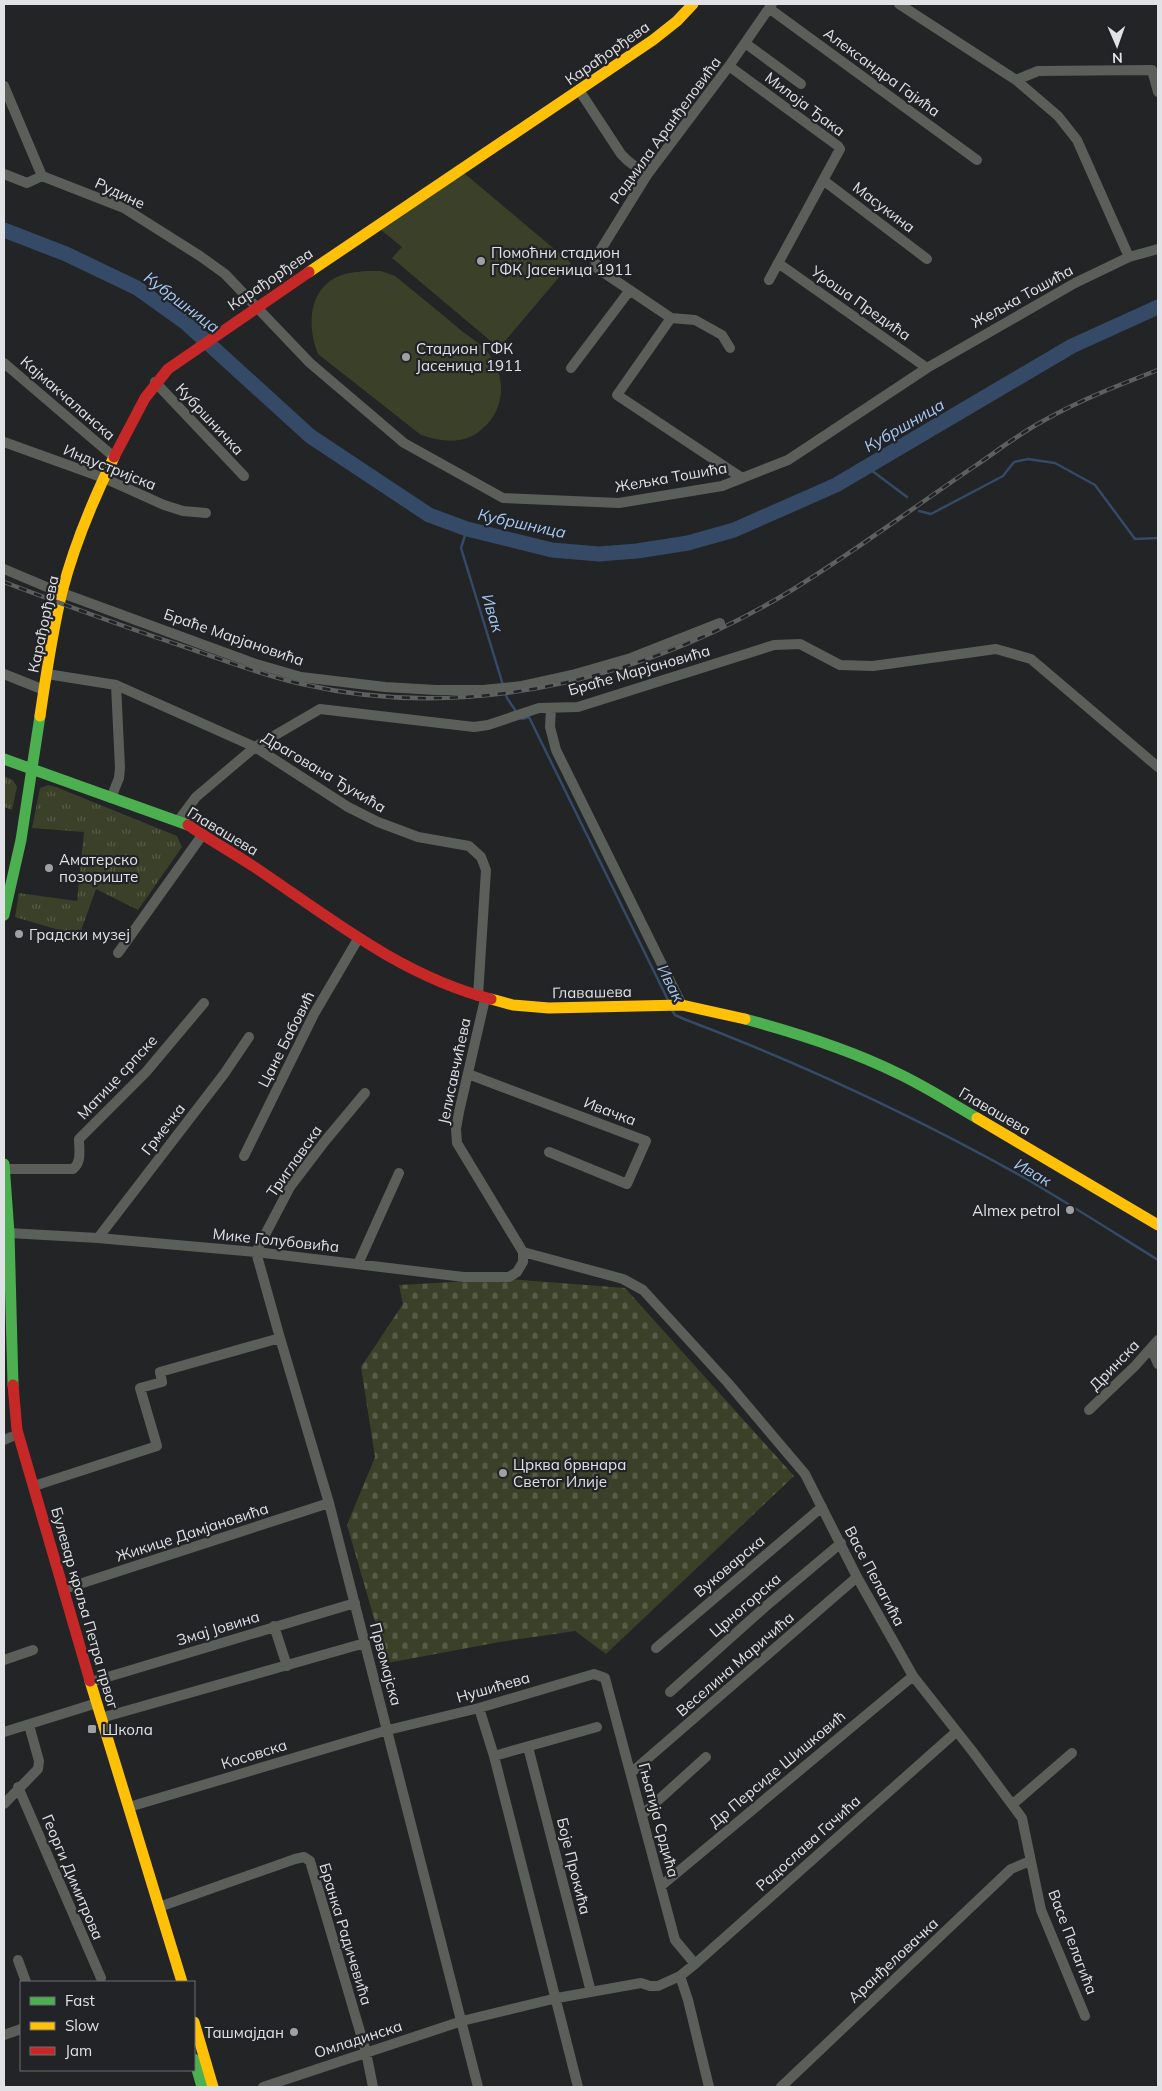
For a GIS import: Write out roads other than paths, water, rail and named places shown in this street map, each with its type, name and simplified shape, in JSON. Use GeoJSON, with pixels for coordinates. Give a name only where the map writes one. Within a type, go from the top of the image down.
{"type":"FeatureCollection","features":[{"type":"Feature","properties":{"kind":"main road","name":"Карађорђева"},"geometry":{"type":"LineString","coordinates":[[4,915],[17,857],[62,593],[104,478],[131,423],[156,382],[177,361],[254,308],[653,40],[677,21],[693,4]]}},
{"type":"Feature","properties":{"kind":"main road","name":"Главашева"},"geometry":{"type":"LineString","coordinates":[[4,759],[178,821],[203,834],[254,867],[358,939],[409,968],[482,998],[513,1005],[549,1008],[678,1005],[729,1014],[847,1052],[894,1071],[1045,1157],[1158,1225]]}},
{"type":"Feature","properties":{"kind":"main road","name":"Булевар краља Петра првог"},"geometry":{"type":"LineString","coordinates":[[4,1164],[17,1430],[91,1682],[93,1704],[101,1718],[182,1981]]}},
{"type":"Feature","properties":{"kind":"main road","name":"Булевар краља Петра првог"},"geometry":{"type":"LineString","coordinates":[[4,1313],[7,1439],[93,1704],[172,1981]]}},
{"type":"Feature","properties":{"kind":"main road"},"geometry":{"type":"LineString","coordinates":[[195,2025],[213,2087]]}},
{"type":"Feature","properties":{"kind":"main road"},"geometry":{"type":"LineString","coordinates":[[195,2062],[202,2087]]}},
{"type":"Feature","properties":{"kind":"street"},"geometry":{"type":"LineString","coordinates":[[899,4],[1016,80],[1058,116],[1077,140],[1128,257]]}},
{"type":"Feature","properties":{"kind":"street","name":"Радмила Аранђеловића"},"geometry":{"type":"LineString","coordinates":[[730,348],[722,335],[695,320],[671,318],[597,268],[595,259],[647,175],[746,43],[771,6]]}},
{"type":"Feature","properties":{"kind":"street","name":"Александра Гајића"},"geometry":{"type":"LineString","coordinates":[[771,6],[977,160]]}},
{"type":"Feature","properties":{"kind":"street"},"geometry":{"type":"LineString","coordinates":[[746,43],[801,84]]}},
{"type":"Feature","properties":{"kind":"street","name":"Милоја Ђака"},"geometry":{"type":"LineString","coordinates":[[729,66],[838,146],[839,153],[769,280]]}},
{"type":"Feature","properties":{"kind":"street"},"geometry":{"type":"LineString","coordinates":[[1016,80],[1038,71],[1152,70],[1158,92]]}},
{"type":"Feature","properties":{"kind":"street"},"geometry":{"type":"LineString","coordinates":[[4,86],[42,176],[27,183],[4,174]]}},
{"type":"Feature","properties":{"kind":"street"},"geometry":{"type":"LineString","coordinates":[[579,90],[621,154],[628,162],[647,175]]}},
{"type":"Feature","properties":{"kind":"street","name":"Рудине"},"geometry":{"type":"LineString","coordinates":[[42,176],[124,208],[225,274],[254,308]]}},
{"type":"Feature","properties":{"kind":"street","name":"Масукина"},"geometry":{"type":"LineString","coordinates":[[824,180],[927,259]]}},
{"type":"Feature","properties":{"kind":"street","name":"Жељка Тошића"},"geometry":{"type":"LineString","coordinates":[[254,308],[310,363],[404,444],[503,498],[620,503],[722,486],[788,460],[927,368],[1075,283],[1128,257],[1158,249]]}},
{"type":"Feature","properties":{"kind":"street","name":"Уроша Предића"},"geometry":{"type":"LineString","coordinates":[[778,263],[927,368]]}},
{"type":"Feature","properties":{"kind":"street"},"geometry":{"type":"LineString","coordinates":[[570,368],[630,290]]}},
{"type":"Feature","properties":{"kind":"street"},"geometry":{"type":"LineString","coordinates":[[671,318],[617,395],[742,478]]}},
{"type":"Feature","properties":{"kind":"street","name":"Кајмакчаланска"},"geometry":{"type":"LineString","coordinates":[[4,362],[114,457]]}},
{"type":"Feature","properties":{"kind":"street","name":"Кубршничка"},"geometry":{"type":"LineString","coordinates":[[156,382],[244,476]]}},
{"type":"Feature","properties":{"kind":"street","name":"Индустријска"},"geometry":{"type":"LineString","coordinates":[[4,442],[104,478],[164,505],[206,513]]}},
{"type":"Feature","properties":{"kind":"street"},"geometry":{"type":"LineString","coordinates":[[4,569],[49,588]]}},
{"type":"Feature","properties":{"kind":"street","name":"Браће Марјановића"},"geometry":{"type":"LineString","coordinates":[[62,593],[256,664],[301,677],[385,687],[483,690],[522,686],[572,675],[631,658],[720,623]]}},
{"type":"Feature","properties":{"kind":"street","name":"Браће Марјановића"},"geometry":{"type":"LineString","coordinates":[[178,821],[196,797],[255,747],[320,708],[474,727],[504,720],[539,708],[578,707],[774,645],[800,644],[840,665],[874,666],[996,649],[1031,659],[1158,767]]}},
{"type":"Feature","properties":{"kind":"street"},"geometry":{"type":"LineString","coordinates":[[4,674],[44,690]]}},
{"type":"Feature","properties":{"kind":"street","name":"Драгована Ђукића"},"geometry":{"type":"LineString","coordinates":[[47,674],[116,686],[255,747],[348,807],[378,822],[418,837],[462,843],[476,850],[486,870],[482,998]]}},
{"type":"Feature","properties":{"kind":"street"},"geometry":{"type":"LineString","coordinates":[[111,798],[119,778],[120,768],[116,686]]}},
{"type":"Feature","properties":{"kind":"street"},"geometry":{"type":"LineString","coordinates":[[551,708],[550,727],[556,750],[678,1005]]}},
{"type":"Feature","properties":{"kind":"street"},"geometry":{"type":"LineString","coordinates":[[118,953],[203,834]]}},
{"type":"Feature","properties":{"kind":"street","name":"Цане Бабовић"},"geometry":{"type":"LineString","coordinates":[[244,1156],[310,1021],[358,939]]}},
{"type":"Feature","properties":{"kind":"street","name":"Јелисавчићева"},"geometry":{"type":"LineString","coordinates":[[482,998],[458,1120],[457,1143],[523,1252]]}},
{"type":"Feature","properties":{"kind":"street","name":"Матице српске"},"geometry":{"type":"LineString","coordinates":[[4,1169],[73,1169],[76,1167],[80,1158],[79,1139],[146,1072],[204,1003]]}},
{"type":"Feature","properties":{"kind":"street","name":"Грмечка"},"geometry":{"type":"LineString","coordinates":[[98,1238],[224,1074],[249,1037]]}},
{"type":"Feature","properties":{"kind":"street","name":"Ивачка"},"geometry":{"type":"LineString","coordinates":[[468,1074],[646,1141],[627,1184],[549,1152]]}},
{"type":"Feature","properties":{"kind":"street","name":"Триглавска"},"geometry":{"type":"LineString","coordinates":[[256,1252],[290,1187],[365,1093]]}},
{"type":"Feature","properties":{"kind":"street"},"geometry":{"type":"LineString","coordinates":[[358,1264],[399,1173]]}},
{"type":"Feature","properties":{"kind":"street","name":"Мике Голубовића"},"geometry":{"type":"LineString","coordinates":[[6,1233],[98,1238],[256,1252],[464,1277],[509,1277],[516,1272],[523,1262],[523,1252]]}},
{"type":"Feature","properties":{"kind":"street","name":"Првомајска"},"geometry":{"type":"LineString","coordinates":[[256,1252],[329,1503],[478,2087]]}},
{"type":"Feature","properties":{"kind":"street","name":"Васе Пелагића"},"geometry":{"type":"LineString","coordinates":[[523,1252],[623,1279],[643,1290],[728,1383],[805,1474],[857,1577],[913,1676],[1022,1818],[1041,1910],[1085,2016]]}},
{"type":"Feature","properties":{"kind":"street"},"geometry":{"type":"LineString","coordinates":[[34,1486],[157,1446],[140,1388],[162,1382],[160,1372],[280,1338]]}},
{"type":"Feature","properties":{"kind":"street"},"geometry":{"type":"LineString","coordinates":[[1155,1344],[1158,1364]]}},
{"type":"Feature","properties":{"kind":"street","name":"Дринска"},"geometry":{"type":"LineString","coordinates":[[1089,1410],[1155,1344]]}},
{"type":"Feature","properties":{"kind":"street","name":"Жикице Дамјановића"},"geometry":{"type":"LineString","coordinates":[[64,1589],[329,1503]]}},
{"type":"Feature","properties":{"kind":"street","name":"Вуковарска"},"geometry":{"type":"LineString","coordinates":[[656,1648],[822,1507]]}},
{"type":"Feature","properties":{"kind":"street","name":"Црногорска"},"geometry":{"type":"LineString","coordinates":[[670,1692],[765,1607],[841,1543]]}},
{"type":"Feature","properties":{"kind":"street","name":"Веселина Маричића"},"geometry":{"type":"LineString","coordinates":[[632,1772],[857,1577]]}},
{"type":"Feature","properties":{"kind":"street","name":"Змај Јовина"},"geometry":{"type":"LineString","coordinates":[[91,1682],[355,1603]]}},
{"type":"Feature","properties":{"kind":"street"},"geometry":{"type":"LineString","coordinates":[[274,1626],[287,1666]]}},
{"type":"Feature","properties":{"kind":"street"},"geometry":{"type":"LineString","coordinates":[[101,1718],[365,1643]]}},
{"type":"Feature","properties":{"kind":"street"},"geometry":{"type":"LineString","coordinates":[[4,1660],[33,1650]]}},
{"type":"Feature","properties":{"kind":"street","name":"Нушићева"},"geometry":{"type":"LineString","coordinates":[[388,1730],[479,1708],[594,1674],[605,1678]]}},
{"type":"Feature","properties":{"kind":"street","name":"Др Персиде Шишковић"},"geometry":{"type":"LineString","coordinates":[[661,1886],[913,1676]]}},
{"type":"Feature","properties":{"kind":"street","name":"Гњатија Срдића"},"geometry":{"type":"LineString","coordinates":[[605,1678],[632,1772],[675,1940],[695,1964]]}},
{"type":"Feature","properties":{"kind":"street"},"geometry":{"type":"LineString","coordinates":[[4,1732],[93,1704]]}},
{"type":"Feature","properties":{"kind":"street"},"geometry":{"type":"LineString","coordinates":[[479,1708],[494,1756],[557,1998],[578,2087]]}},
{"type":"Feature","properties":{"kind":"street"},"geometry":{"type":"LineString","coordinates":[[4,1804],[38,1768],[39,1761],[29,1725]]}},
{"type":"Feature","properties":{"kind":"street"},"geometry":{"type":"LineString","coordinates":[[494,1756],[597,1727]]}},
{"type":"Feature","properties":{"kind":"street","name":"Косовска"},"geometry":{"type":"LineString","coordinates":[[129,1807],[388,1730]]}},
{"type":"Feature","properties":{"kind":"street","name":"Радослава Гачића"},"geometry":{"type":"LineString","coordinates":[[680,1976],[956,1732]]}},
{"type":"Feature","properties":{"kind":"street","name":"Боје Прокића"},"geometry":{"type":"LineString","coordinates":[[528,1747],[591,1992]]}},
{"type":"Feature","properties":{"kind":"street"},"geometry":{"type":"LineString","coordinates":[[1012,1804],[1072,1753]]}},
{"type":"Feature","properties":{"kind":"street"},"geometry":{"type":"LineString","coordinates":[[643,1814],[706,1757]]}},
{"type":"Feature","properties":{"kind":"street","name":"Георги Димитрова"},"geometry":{"type":"LineString","coordinates":[[18,1787],[100,1978]]}},
{"type":"Feature","properties":{"kind":"street","name":"Бранка Радичевића"},"geometry":{"type":"LineString","coordinates":[[160,1907],[295,1859],[304,1857],[310,1861],[366,2052]]}},
{"type":"Feature","properties":{"kind":"street","name":"Аранђеловачка"},"geometry":{"type":"LineString","coordinates":[[781,2087],[1011,1869],[1030,1861]]}},
{"type":"Feature","properties":{"kind":"street"},"geometry":{"type":"LineString","coordinates":[[18,1960],[26,1981]]}},
{"type":"Feature","properties":{"kind":"street"},"geometry":{"type":"LineString","coordinates":[[462,2021],[557,1998],[641,1983],[658,1986],[680,1976],[688,2000],[709,2087]]}},
{"type":"Feature","properties":{"kind":"street","name":"Омладинска"},"geometry":{"type":"LineString","coordinates":[[263,2087],[462,2021]]}},
{"type":"Feature","properties":{"kind":"street"},"geometry":{"type":"LineString","coordinates":[[4,2035],[20,2029]]}},
{"type":"Feature","properties":{"kind":"street"},"geometry":{"type":"LineString","coordinates":[[366,2052],[372,2087]]}},
{"type":"Feature","properties":{"kind":"waterway","name":"Кубршница"},"geometry":{"type":"LineString","coordinates":[[4,230],[66,254],[137,288],[186,323],[310,436],[429,515],[467,529],[552,550],[599,554],[637,551],[688,543],[734,530],[836,485],[1072,346],[1158,307]]}},
{"type":"Feature","properties":{"kind":"waterway"},"geometry":{"type":"LineString","coordinates":[[919,511],[931,514],[1003,476],[1014,462],[1028,459],[1055,463],[1095,485],[1135,539],[1158,538]]}},
{"type":"Feature","properties":{"kind":"waterway"},"geometry":{"type":"LineString","coordinates":[[867,467],[907,497]]}},
{"type":"Feature","properties":{"kind":"waterway","name":"Ивак"},"geometry":{"type":"LineString","coordinates":[[467,529],[461,548],[503,685]]}},
{"type":"Feature","properties":{"kind":"waterway","name":"Ивак"},"geometry":{"type":"LineString","coordinates":[[505,690],[507,698],[517,713]]}},
{"type":"Feature","properties":{"kind":"waterway","name":"Ивак"},"geometry":{"type":"LineString","coordinates":[[521,717],[522,719],[529,717],[668,1000]]}},
{"type":"Feature","properties":{"kind":"waterway","name":"Ивак"},"geometry":{"type":"LineString","coordinates":[[672,1010],[675,1015],[813,1072],[940,1133],[1023,1177],[1158,1260]]}},
{"type":"Feature","properties":{"kind":"railway"},"geometry":{"type":"LineString","coordinates":[[4,582],[234,664],[302,684],[365,695],[429,698],[493,695],[556,685],[618,669],[678,647],[736,621],[792,590],[861,545],[1034,426],[1085,400],[1158,370]]}},
{"type":"Feature","properties":{"kind":"place","name":"Помоћни стадион ГФК Јасеница 1911"},"geometry":{"type":"Point","coordinates":[481,261]}},
{"type":"Feature","properties":{"kind":"place","name":"Стадион ГФК Јасеница 1911"},"geometry":{"type":"Point","coordinates":[406,357]}},
{"type":"Feature","properties":{"kind":"place","name":"Аматерско позориште"},"geometry":{"type":"Point","coordinates":[49,868]}},
{"type":"Feature","properties":{"kind":"place","name":"Градски музеј"},"geometry":{"type":"Point","coordinates":[19,934]}},
{"type":"Feature","properties":{"kind":"place","name":"Almex petrol"},"geometry":{"type":"Point","coordinates":[1070,1210]}},
{"type":"Feature","properties":{"kind":"place","name":"Црква брвнара Светог Илије"},"geometry":{"type":"Point","coordinates":[503,1473]}},
{"type":"Feature","properties":{"kind":"place","name":"Школа"},"geometry":{"type":"Point","coordinates":[92,1729]}},
{"type":"Feature","properties":{"kind":"place","name":"Ташмајдан"},"geometry":{"type":"Point","coordinates":[294,2032]}}]}
